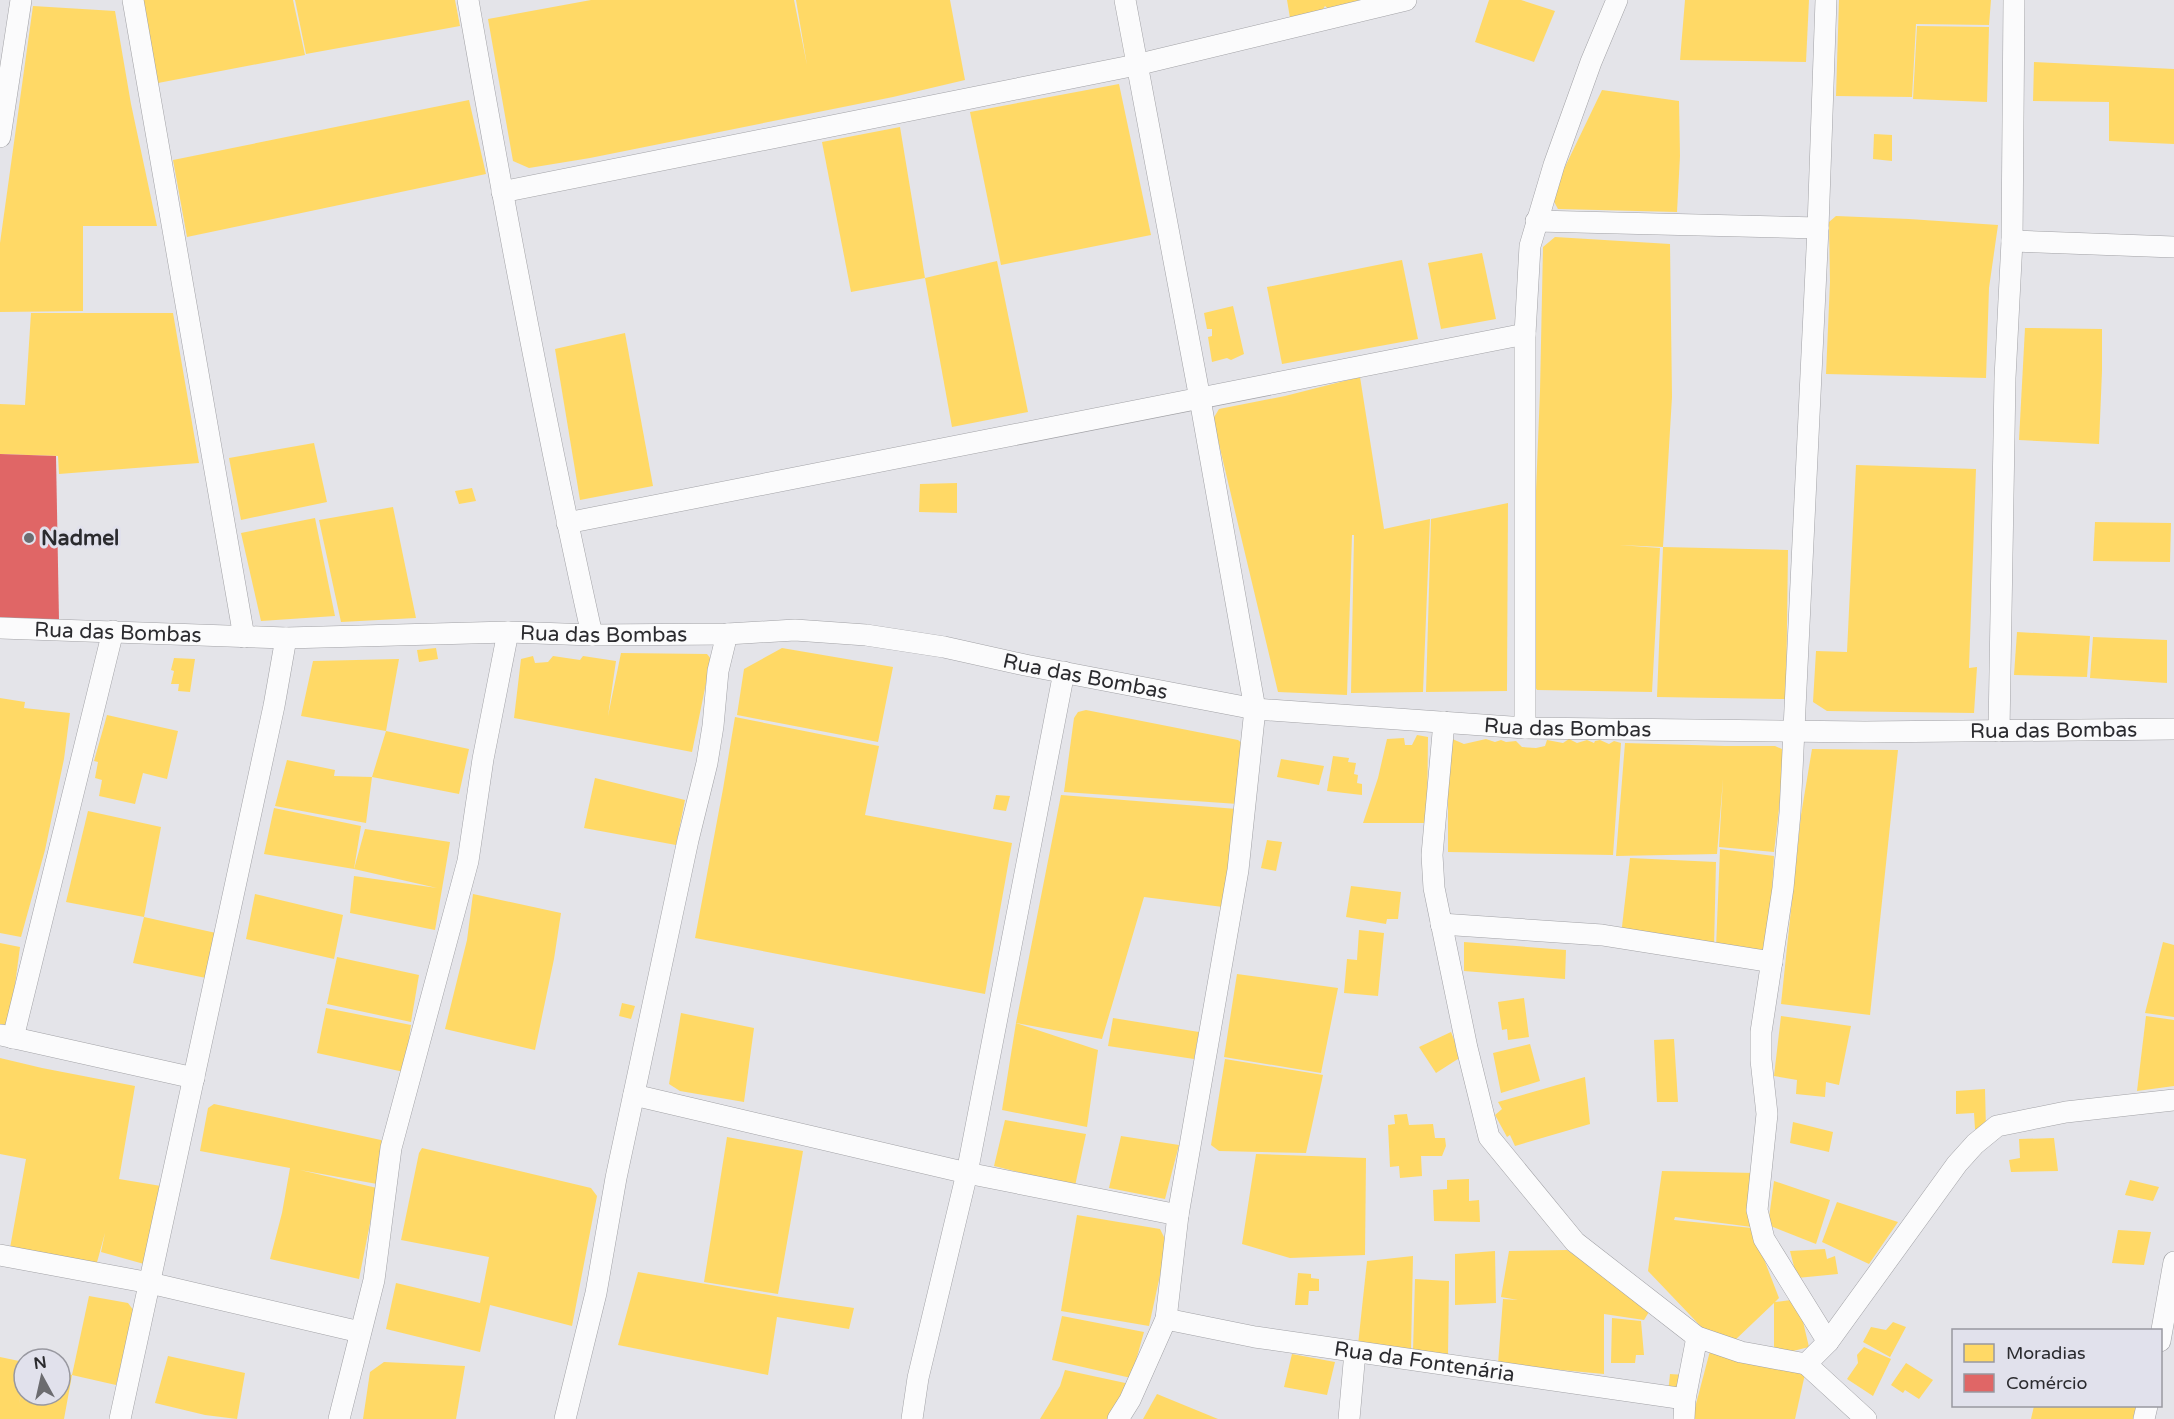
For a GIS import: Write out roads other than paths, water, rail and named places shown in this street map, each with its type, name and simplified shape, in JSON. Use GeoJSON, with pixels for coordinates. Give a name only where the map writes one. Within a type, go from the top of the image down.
{"type":"FeatureCollection","features":[{"type":"Feature","properties":{"kind":"street"},"geometry":{"type":"LineString","coordinates":[[0,137],[21,0]]}},
{"type":"Feature","properties":{"kind":"street"},"geometry":{"type":"LineString","coordinates":[[133,0],[244,637]]}},
{"type":"Feature","properties":{"kind":"street"},"geometry":{"type":"LineString","coordinates":[[468,0],[502,192],[567,523],[592,634]]}},
{"type":"Feature","properties":{"kind":"street"},"geometry":{"type":"LineString","coordinates":[[1118,1419],[1130,1401],[1166,1319],[1178,1215],[1238,870],[1255,709],[1200,399],[1125,0]]}},
{"type":"Feature","properties":{"kind":"street"},"geometry":{"type":"LineString","coordinates":[[502,192],[1136,65],[1406,0]]}},
{"type":"Feature","properties":{"kind":"street"},"geometry":{"type":"LineString","coordinates":[[1525,728],[1525,334],[1530,246],[1587,72],[1617,0]]}},
{"type":"Feature","properties":{"kind":"street"},"geometry":{"type":"LineString","coordinates":[[1826,0],[1795,731],[1787,859],[1761,1032],[1761,1060],[1767,1114],[1757,1210],[1764,1239],[1828,1342]]}},
{"type":"Feature","properties":{"kind":"street"},"geometry":{"type":"LineString","coordinates":[[1999,731],[2005,378],[2012,241],[2014,0]]}},
{"type":"Feature","properties":{"kind":"street"},"geometry":{"type":"LineString","coordinates":[[1536,222],[1818,228]]}},
{"type":"Feature","properties":{"kind":"street"},"geometry":{"type":"LineString","coordinates":[[2012,241],[2174,247]]}},
{"type":"Feature","properties":{"kind":"street"},"geometry":{"type":"LineString","coordinates":[[567,523],[1525,334]]}},
{"type":"Feature","properties":{"kind":"street","name":"Rua das Bombas"},"geometry":{"type":"LineString","coordinates":[[0,628],[286,638],[508,632],[727,634],[795,630],[866,635],[944,647],[1255,709],[1525,728],[1795,731],[2174,729]]}},
{"type":"Feature","properties":{"kind":"street"},"geometry":{"type":"LineString","coordinates":[[113,631],[7,1036],[194,1078]]}},
{"type":"Feature","properties":{"kind":"street"},"geometry":{"type":"LineString","coordinates":[[339,1419],[374,1280],[391,1148],[468,861],[483,759],[508,632]]}},
{"type":"Feature","properties":{"kind":"street"},"geometry":{"type":"LineString","coordinates":[[565,1419],[596,1293],[634,1095],[706,763],[713,726],[718,671],[727,634]]}},
{"type":"Feature","properties":{"kind":"street"},"geometry":{"type":"LineString","coordinates":[[120,1419],[274,706],[286,638]]}},
{"type":"Feature","properties":{"kind":"street"},"geometry":{"type":"LineString","coordinates":[[912,1419],[918,1378],[967,1173],[1064,672]]}},
{"type":"Feature","properties":{"kind":"street"},"geometry":{"type":"LineString","coordinates":[[1444,722],[1432,855],[1434,888],[1467,1048],[1489,1137],[1575,1242],[1697,1337],[1741,1352],[1806,1364],[1866,1419]]}},
{"type":"Feature","properties":{"kind":"street"},"geometry":{"type":"LineString","coordinates":[[1441,924],[1602,936],[1772,962]]}},
{"type":"Feature","properties":{"kind":"street"},"geometry":{"type":"LineString","coordinates":[[634,1095],[967,1173],[1178,1215]]}},
{"type":"Feature","properties":{"kind":"street"},"geometry":{"type":"LineString","coordinates":[[1806,1364],[1828,1342],[1956,1164],[1997,1126],[2066,1112],[2174,1100]]}},
{"type":"Feature","properties":{"kind":"street"},"geometry":{"type":"LineString","coordinates":[[0,1255],[150,1283],[360,1332]]}},
{"type":"Feature","properties":{"kind":"street"},"geometry":{"type":"LineString","coordinates":[[2166,1336],[2174,1262]]}},
{"type":"Feature","properties":{"kind":"street","name":"Rua da Fontenária"},"geometry":{"type":"LineString","coordinates":[[1166,1319],[1255,1337],[1684,1409]]}},
{"type":"Feature","properties":{"kind":"street"},"geometry":{"type":"LineString","coordinates":[[1684,1409],[1697,1337]]}},
{"type":"Feature","properties":{"kind":"street"},"geometry":{"type":"LineString","coordinates":[[1349,1419],[1355,1352]]}},
{"type":"Feature","properties":{"kind":"place","name":"Nadmel"},"geometry":{"type":"Point","coordinates":[29,538]}}]}
